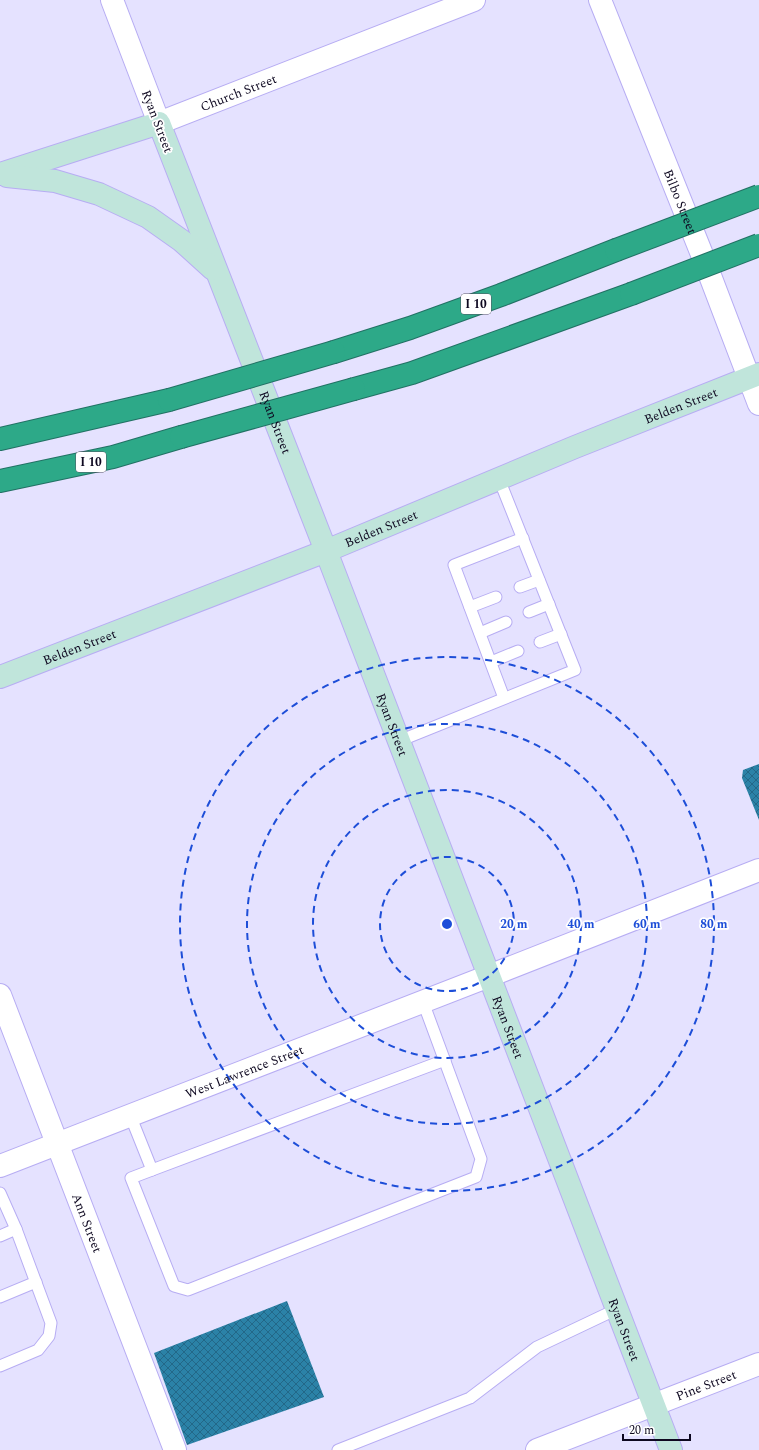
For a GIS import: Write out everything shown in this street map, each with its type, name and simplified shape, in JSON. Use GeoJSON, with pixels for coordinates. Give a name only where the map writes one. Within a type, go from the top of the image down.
{"type":"FeatureCollection","features":[{"type":"Feature","properties":{"kind":"highway","name":"I 10"},"geometry":{"type":"LineString","coordinates":[[1,438],[169,400],[334,352],[410,328],[501,295],[759,196]]}},
{"type":"Feature","properties":{"kind":"highway","name":"I 10"},"geometry":{"type":"LineString","coordinates":[[0,481],[112,457],[412,373],[630,294],[759,245]]}},
{"type":"Feature","properties":{"kind":"main road","name":"Church Street"},"geometry":{"type":"LineString","coordinates":[[0,175],[159,123]]}},
{"type":"Feature","properties":{"kind":"main road","name":"Ryan Street"},"geometry":{"type":"LineString","coordinates":[[159,123],[326,551],[671,1450]]}},
{"type":"Feature","properties":{"kind":"main road"},"geometry":{"type":"LineString","coordinates":[[0,175],[55,182],[99,194],[148,217],[182,241],[218,274]]}},
{"type":"Feature","properties":{"kind":"main road","name":"Belden Street"},"geometry":{"type":"LineString","coordinates":[[0,677],[326,551],[499,478],[754,376]]}},
{"type":"Feature","properties":{"kind":"street","name":"Ryan Street"},"geometry":{"type":"LineString","coordinates":[[112,0],[159,123]]}},
{"type":"Feature","properties":{"kind":"street","name":"Church Street"},"geometry":{"type":"LineString","coordinates":[[159,123],[474,0]]}},
{"type":"Feature","properties":{"kind":"street","name":"Bilbo Street"},"geometry":{"type":"LineString","coordinates":[[600,0],[754,376],[759,404]]}},
{"type":"Feature","properties":{"kind":"street","name":"West Lawrence Street"},"geometry":{"type":"LineString","coordinates":[[0,1166],[424,1002],[759,870]]}},
{"type":"Feature","properties":{"kind":"street","name":"Ann Street"},"geometry":{"type":"LineString","coordinates":[[0,995],[58,1143],[174,1450]]}},
{"type":"Feature","properties":{"kind":"street","name":"Pine Street"},"geometry":{"type":"LineString","coordinates":[[537,1450],[759,1364]]}},
{"type":"Feature","properties":{"kind":"lane"},"geometry":{"type":"LineString","coordinates":[[399,741],[575,670],[499,478]]}},
{"type":"Feature","properties":{"kind":"lane"},"geometry":{"type":"LineString","coordinates":[[504,698],[454,565],[523,538]]}},
{"type":"Feature","properties":{"kind":"lane"},"geometry":{"type":"LineString","coordinates":[[520,587],[539,580]]}},
{"type":"Feature","properties":{"kind":"lane"},"geometry":{"type":"LineString","coordinates":[[470,608],[496,597]]}},
{"type":"Feature","properties":{"kind":"lane"},"geometry":{"type":"LineString","coordinates":[[529,612],[548,604]]}},
{"type":"Feature","properties":{"kind":"lane"},"geometry":{"type":"LineString","coordinates":[[480,633],[506,622]]}},
{"type":"Feature","properties":{"kind":"lane"},"geometry":{"type":"LineString","coordinates":[[540,642],[561,634]]}},
{"type":"Feature","properties":{"kind":"lane"},"geometry":{"type":"LineString","coordinates":[[491,662],[518,651]]}},
{"type":"Feature","properties":{"kind":"lane"},"geometry":{"type":"LineString","coordinates":[[424,1002],[481,1159],[476,1178],[188,1290],[174,1286],[131,1178],[445,1060]]}},
{"type":"Feature","properties":{"kind":"lane"},"geometry":{"type":"LineString","coordinates":[[130,1115],[152,1170]]}},
{"type":"Feature","properties":{"kind":"lane"},"geometry":{"type":"LineString","coordinates":[[0,1193],[16,1229],[51,1323],[49,1336],[38,1350],[0,1366]]}},
{"type":"Feature","properties":{"kind":"lane"},"geometry":{"type":"LineString","coordinates":[[0,1236],[16,1229]]}},
{"type":"Feature","properties":{"kind":"lane"},"geometry":{"type":"LineString","coordinates":[[0,1297],[36,1282]]}},
{"type":"Feature","properties":{"kind":"lane"},"geometry":{"type":"LineString","coordinates":[[338,1450],[470,1398],[537,1347],[617,1309]]}},
{"type":"Feature","properties":{"kind":"building"},"geometry":{"type":"Polygon","coordinates":[[[759,764],[759,820],[742,778],[743,770],[759,764]]]}},
{"type":"Feature","properties":{"kind":"building"},"geometry":{"type":"Polygon","coordinates":[[[287,1301],[324,1397],[187,1445],[154,1353],[287,1301]]]}}]}
